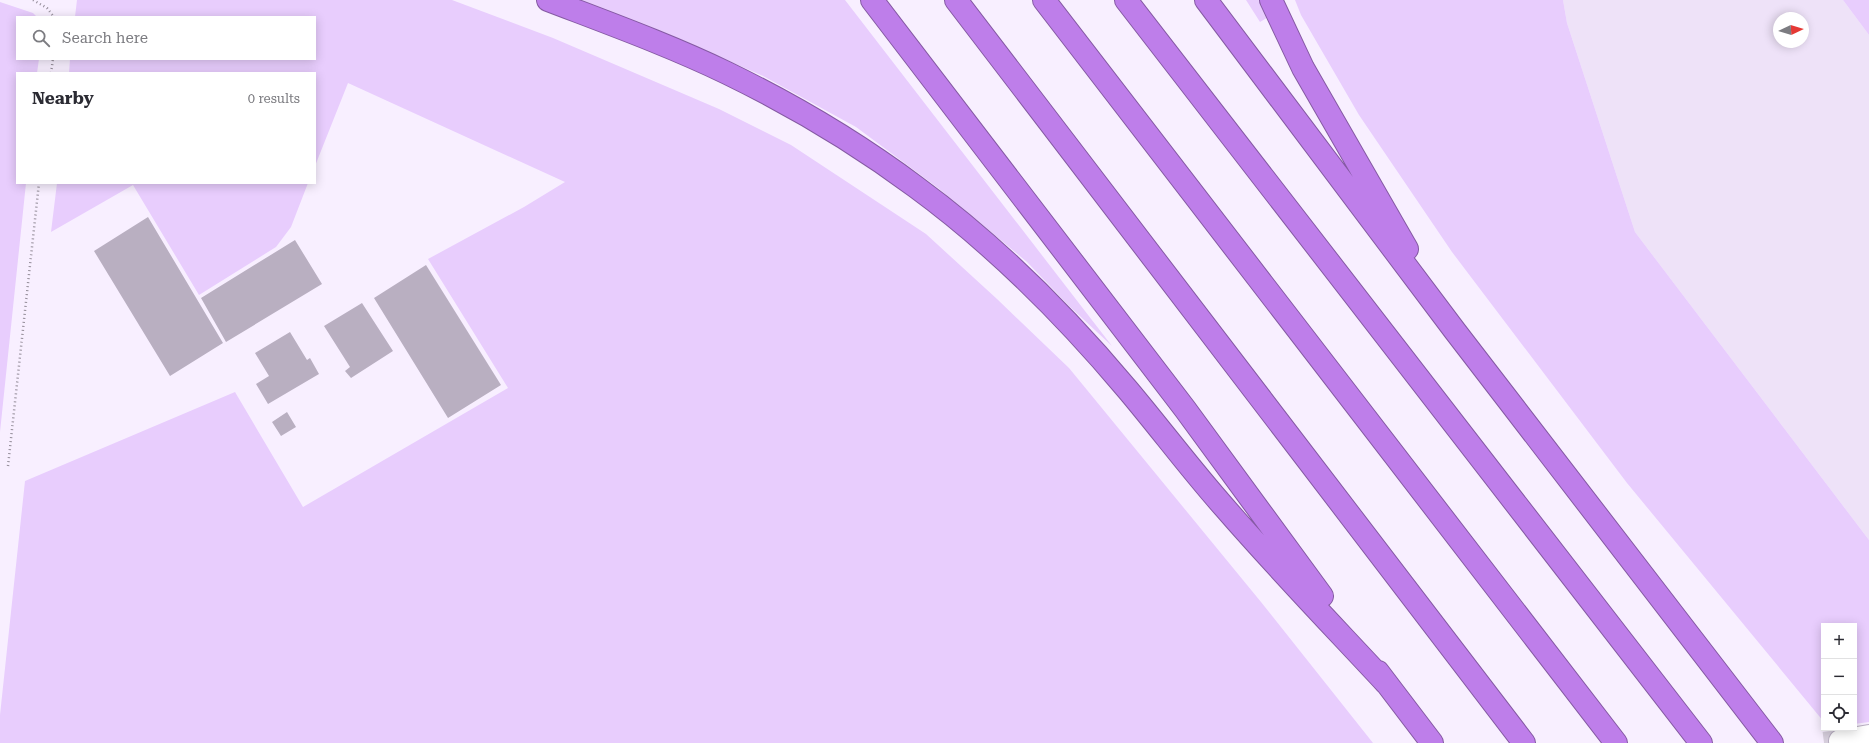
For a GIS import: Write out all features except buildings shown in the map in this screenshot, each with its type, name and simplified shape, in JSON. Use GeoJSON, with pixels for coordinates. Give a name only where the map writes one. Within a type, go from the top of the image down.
{"type":"FeatureCollection","features":[{"type":"Feature","properties":{"kind":"highway"},"geometry":{"type":"LineString","coordinates":[[548,0],[638,35],[725,72],[766,92],[873,157],[918,188],[962,223],[1030,283],[1080,336],[1126,388],[1224,508],[1386,683]]}},
{"type":"Feature","properties":{"kind":"highway"},"geometry":{"type":"LineString","coordinates":[[872,0],[1185,409],[1386,683],[1432,743]]}},
{"type":"Feature","properties":{"kind":"highway"},"geometry":{"type":"LineString","coordinates":[[956,0],[1524,743]]}},
{"type":"Feature","properties":{"kind":"highway"},"geometry":{"type":"LineString","coordinates":[[1044,0],[1616,743]]}},
{"type":"Feature","properties":{"kind":"highway"},"geometry":{"type":"LineString","coordinates":[[1126,0],[1701,743]]}},
{"type":"Feature","properties":{"kind":"highway"},"geometry":{"type":"LineString","coordinates":[[1206,0],[1455,331],[1772,743]]}},
{"type":"Feature","properties":{"kind":"highway"},"geometry":{"type":"LineString","coordinates":[[1271,0],[1303,68],[1455,331]]}},
{"type":"Feature","properties":{"kind":"street"},"geometry":{"type":"LineString","coordinates":[[1840,741],[1869,736]]}},
{"type":"Feature","properties":{"kind":"path"},"geometry":{"type":"LineString","coordinates":[[33,0],[47,8],[53,16]]}},
{"type":"Feature","properties":{"kind":"path"},"geometry":{"type":"LineString","coordinates":[[51,72],[53,60]]}},
{"type":"Feature","properties":{"kind":"path"},"geometry":{"type":"LineString","coordinates":[[8,466],[39,184]]}},
{"type":"Feature","properties":{"kind":"shaded area"},"geometry":{"type":"Polygon","coordinates":[[[77,0],[452,0],[553,38],[719,109],[791,145],[926,234],[1069,368],[1261,602],[1373,743],[0,743],[0,715],[25,481],[235,392],[303,507],[508,388],[428,259],[524,207],[565,182],[348,83],[316,163],[316,72],[69,72],[70,60],[316,60],[316,16],[75,16],[77,0]]]}},
{"type":"Feature","properties":{"kind":"shaded area"},"geometry":{"type":"Polygon","coordinates":[[[579,0],[845,0],[1112,346],[1068,305],[1027,262],[938,188],[856,127],[763,76],[674,37],[579,0]]]}},
{"type":"Feature","properties":{"kind":"shaded area"},"geometry":{"type":"Polygon","coordinates":[[[1246,0],[1263,0],[1270,16],[1260,22],[1246,0]]]}},
{"type":"Feature","properties":{"kind":"shaded area"},"geometry":{"type":"Polygon","coordinates":[[[1295,0],[1563,0],[1567,23],[1635,232],[1869,540],[1869,722],[1857,724],[1857,623],[1821,623],[1821,718],[1627,483],[1452,252],[1359,115],[1301,15],[1295,0]]]}},
{"type":"Feature","properties":{"kind":"shaded area"},"geometry":{"type":"Polygon","coordinates":[[[1563,0],[1843,0],[1869,35],[1869,540],[1635,232],[1567,23],[1563,0]]]}},
{"type":"Feature","properties":{"kind":"shaded area"},"geometry":{"type":"Polygon","coordinates":[[[1843,0],[1869,0],[1869,35],[1843,0]]]}},
{"type":"Feature","properties":{"kind":"shaded area"},"geometry":{"type":"Polygon","coordinates":[[[0,2],[33,13],[36,16],[16,16],[16,60],[39,60],[37,72],[16,72],[16,184],[26,184],[0,432],[0,2]]]}},
{"type":"Feature","properties":{"kind":"shaded area"},"geometry":{"type":"Polygon","coordinates":[[[57,184],[308,184],[291,227],[276,247],[199,295],[133,185],[51,232],[57,184]]]}},
{"type":"Feature","properties":{"kind":"tunnel"},"geometry":{"type":"LineString","coordinates":[[1824,743],[1840,741]]}}]}
